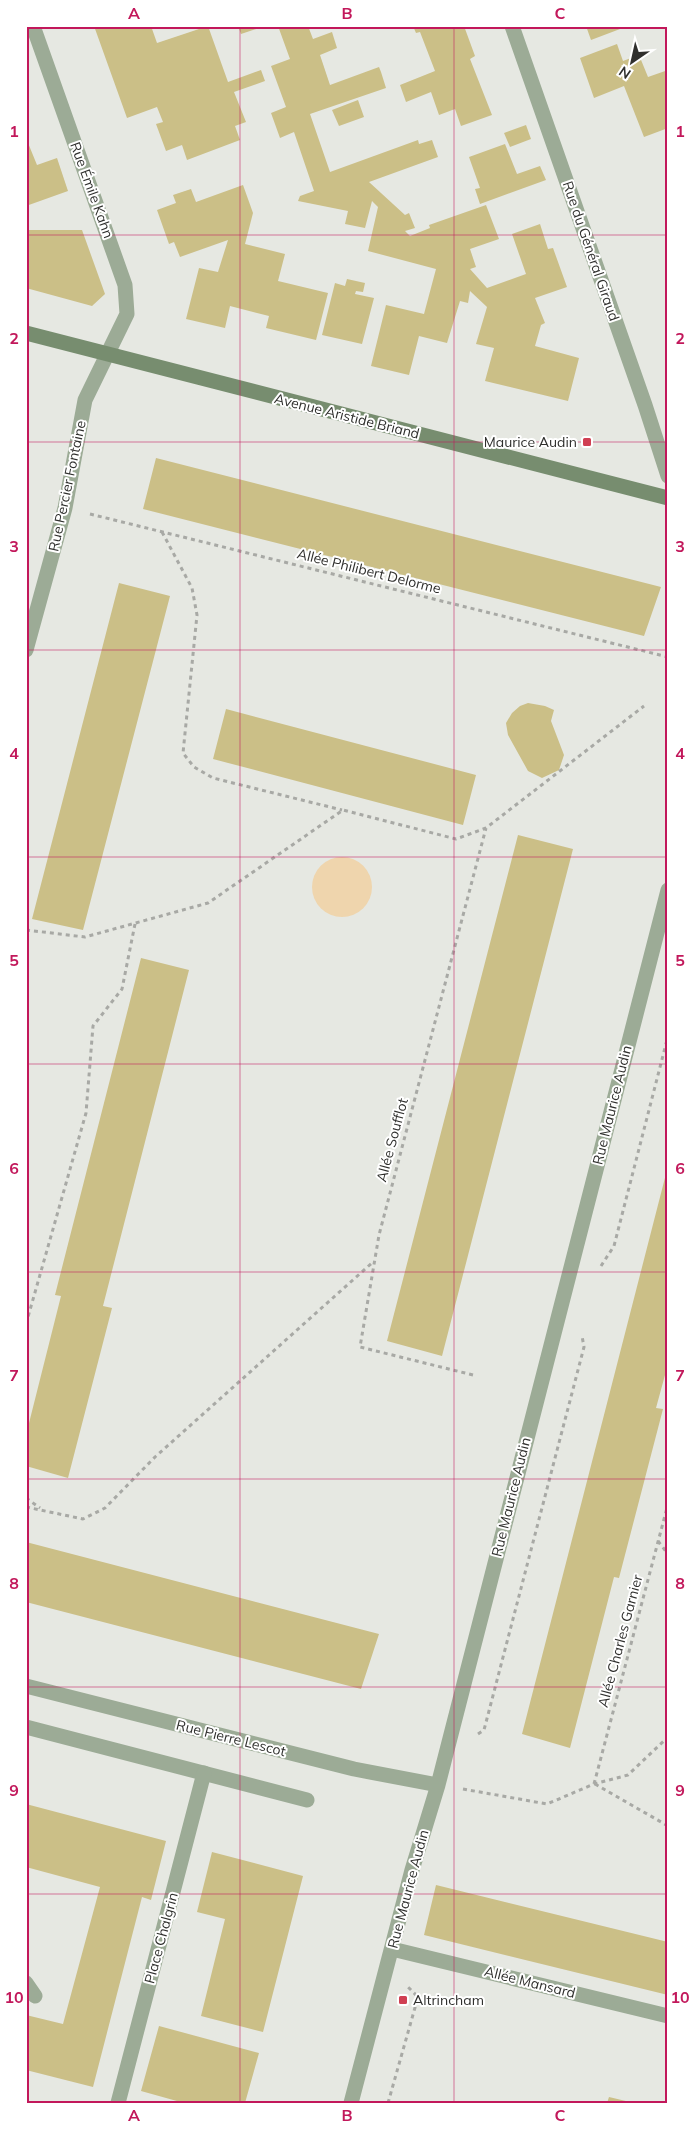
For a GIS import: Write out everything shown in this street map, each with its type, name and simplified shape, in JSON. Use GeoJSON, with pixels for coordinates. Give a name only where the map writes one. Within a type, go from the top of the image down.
{"type":"FeatureCollection","features":[{"type":"Feature","properties":{"kind":"street","name":"Rue Émile Kahn"},"geometry":{"type":"LineString","coordinates":[[33,26],[125,285],[127,314],[108,354]]}},
{"type":"Feature","properties":{"kind":"street","name":"Rue du Général Giraud"},"geometry":{"type":"LineString","coordinates":[[512,26],[646,405],[668,476]]}},
{"type":"Feature","properties":{"kind":"street","name":"Avenue Aristide Briand"},"geometry":{"type":"LineString","coordinates":[[26,333],[668,498]]}},
{"type":"Feature","properties":{"kind":"street","name":"Rue Percier Fontaine"},"geometry":{"type":"LineString","coordinates":[[26,650],[65,508],[85,400],[108,354]]}},
{"type":"Feature","properties":{"kind":"street","name":"Rue Maurice Audin"},"geometry":{"type":"LineString","coordinates":[[351,2103],[412,1870],[438,1785],[668,890]]}},
{"type":"Feature","properties":{"kind":"street","name":"Rue Pierre Lescot"},"geometry":{"type":"LineString","coordinates":[[26,1686],[354,1769],[438,1785]]}},
{"type":"Feature","properties":{"kind":"street"},"geometry":{"type":"LineString","coordinates":[[26,1728],[307,1800]]}},
{"type":"Feature","properties":{"kind":"street","name":"Place Chalgrin"},"geometry":{"type":"LineString","coordinates":[[118,2103],[204,1773]]}},
{"type":"Feature","properties":{"kind":"street","name":"Allée Mansard"},"geometry":{"type":"LineString","coordinates":[[392,1949],[668,2016]]}},
{"type":"Feature","properties":{"kind":"path","name":"Allée Philibert Delorme"},"geometry":{"type":"LineString","coordinates":[[65,508],[668,657]]}},
{"type":"Feature","properties":{"kind":"path"},"geometry":{"type":"LineString","coordinates":[[162,532],[192,588],[196,615],[183,753],[194,767],[214,778],[456,839],[486,828],[644,706]]}},
{"type":"Feature","properties":{"kind":"path"},"geometry":{"type":"LineString","coordinates":[[26,930],[85,938],[208,903],[343,810]]}},
{"type":"Feature","properties":{"kind":"path","name":"Allée Soufflot"},"geometry":{"type":"LineString","coordinates":[[473,1375],[360,1347],[374,1261],[486,828]]}},
{"type":"Feature","properties":{"kind":"path"},"geometry":{"type":"LineString","coordinates":[[26,1324],[86,1113],[94,1026],[122,989],[135,924]]}},
{"type":"Feature","properties":{"kind":"path"},"geometry":{"type":"LineString","coordinates":[[598,1273],[601,1264],[614,1246],[668,1036]]}},
{"type":"Feature","properties":{"kind":"path"},"geometry":{"type":"LineString","coordinates":[[26,1507],[40,1508],[83,1519],[105,1508],[155,1458],[374,1261]]}},
{"type":"Feature","properties":{"kind":"path"},"geometry":{"type":"LineString","coordinates":[[445,1757],[484,1730],[584,1348],[581,1328]]}},
{"type":"Feature","properties":{"kind":"path"},"geometry":{"type":"LineString","coordinates":[[26,1498],[40,1508]]}},
{"type":"Feature","properties":{"kind":"path","name":"Allée Charles Garnier"},"geometry":{"type":"LineString","coordinates":[[594,1784],[668,1504]]}},
{"type":"Feature","properties":{"kind":"path"},"geometry":{"type":"LineString","coordinates":[[658,1541],[668,1554]]}},
{"type":"Feature","properties":{"kind":"path"},"geometry":{"type":"LineString","coordinates":[[438,1785],[547,1804],[594,1784],[628,1775],[668,1738]]}},
{"type":"Feature","properties":{"kind":"path"},"geometry":{"type":"LineString","coordinates":[[594,1784],[668,1826]]}},
{"type":"Feature","properties":{"kind":"path"},"geometry":{"type":"LineString","coordinates":[[387,1966],[418,1997],[388,2103]]}},
{"type":"Feature","properties":{"kind":"shaded area"},"geometry":{"type":"Polygon","coordinates":[[[336,857],[348,857],[359,862],[367,870],[372,881],[370,899],[359,912],[348,917],[336,917],[325,912],[317,904],[312,893],[312,881],[317,870],[325,862],[336,857]]]}},
{"type":"Feature","properties":{"kind":"building"},"geometry":{"type":"Polygon","coordinates":[[[94,26],[151,26],[157,43],[208,26],[228,82],[261,70],[265,81],[234,92],[246,122],[235,126],[240,140],[187,160],[182,145],[166,151],[156,124],[163,122],[157,107],[127,118],[94,26]]]}},
{"type":"Feature","properties":{"kind":"building"},"geometry":{"type":"Polygon","coordinates":[[[238,26],[262,26],[262,27],[241,34],[238,26]]]}},
{"type":"Feature","properties":{"kind":"building"},"geometry":{"type":"Polygon","coordinates":[[[278,26],[308,26],[313,39],[332,32],[337,48],[320,55],[330,85],[379,67],[381,72],[386,88],[310,114],[330,172],[418,140],[419,144],[432,140],[438,157],[369,182],[405,215],[409,213],[415,228],[405,231],[410,236],[430,228],[429,225],[486,205],[499,239],[470,249],[476,267],[470,269],[487,288],[526,274],[512,234],[540,224],[548,249],[553,248],[567,287],[535,298],[545,323],[541,325],[535,346],[579,358],[568,401],[485,381],[494,348],[476,344],[487,307],[470,291],[468,303],[460,301],[447,343],[419,336],[409,375],[371,366],[386,305],[424,314],[436,269],[368,251],[378,207],[372,201],[365,228],[345,224],[348,211],[298,201],[300,196],[314,191],[294,132],[280,138],[271,113],[286,107],[271,66],[290,59],[278,26]]]}},
{"type":"Feature","properties":{"kind":"building"},"geometry":{"type":"Polygon","coordinates":[[[413,26],[464,26],[475,56],[470,59],[492,115],[461,126],[455,109],[439,115],[431,92],[406,102],[400,85],[435,71],[420,32],[416,33],[413,26]]]}},
{"type":"Feature","properties":{"kind":"building"},"geometry":{"type":"Polygon","coordinates":[[[586,26],[628,26],[591,40],[586,26]]]}},
{"type":"Feature","properties":{"kind":"building"},"geometry":{"type":"Polygon","coordinates":[[[617,44],[623,61],[639,55],[648,77],[668,70],[668,128],[644,137],[624,86],[594,98],[580,58],[617,44]]]}},
{"type":"Feature","properties":{"kind":"building"},"geometry":{"type":"Polygon","coordinates":[[[358,100],[364,117],[339,126],[332,110],[358,100]]]}},
{"type":"Feature","properties":{"kind":"building"},"geometry":{"type":"Polygon","coordinates":[[[526,125],[531,139],[510,147],[504,133],[526,125]]]}},
{"type":"Feature","properties":{"kind":"building"},"geometry":{"type":"Polygon","coordinates":[[[26,138],[37,165],[57,158],[68,191],[26,206],[26,138]]]}},
{"type":"Feature","properties":{"kind":"building"},"geometry":{"type":"Polygon","coordinates":[[[505,144],[517,174],[540,166],[546,180],[480,204],[475,189],[480,188],[469,157],[505,144]]]}},
{"type":"Feature","properties":{"kind":"building"},"geometry":{"type":"Polygon","coordinates":[[[243,185],[253,213],[245,244],[285,254],[278,281],[328,293],[316,340],[266,328],[269,316],[230,306],[225,328],[186,319],[199,268],[218,272],[228,240],[180,257],[174,242],[169,244],[157,210],[176,203],[173,195],[191,189],[196,202],[243,185]]]}},
{"type":"Feature","properties":{"kind":"building"},"geometry":{"type":"Polygon","coordinates":[[[26,230],[82,230],[105,294],[92,306],[26,288],[26,230]]]}},
{"type":"Feature","properties":{"kind":"building"},"geometry":{"type":"Polygon","coordinates":[[[347,279],[365,283],[363,292],[356,291],[355,294],[374,298],[362,344],[322,335],[335,283],[345,286],[347,279]]]}},
{"type":"Feature","properties":{"kind":"building"},"geometry":{"type":"Polygon","coordinates":[[[156,458],[661,587],[644,636],[143,509],[156,458]]]}},
{"type":"Feature","properties":{"kind":"building"},"geometry":{"type":"Polygon","coordinates":[[[119,583],[170,596],[83,930],[32,919],[119,583]]]}},
{"type":"Feature","properties":{"kind":"building"},"geometry":{"type":"Polygon","coordinates":[[[528,703],[545,706],[554,710],[551,721],[564,755],[559,770],[542,778],[528,771],[508,735],[506,723],[512,713],[520,706],[528,703]]]}},
{"type":"Feature","properties":{"kind":"building"},"geometry":{"type":"Polygon","coordinates":[[[226,709],[476,775],[463,825],[213,759],[226,709]]]}},
{"type":"Feature","properties":{"kind":"building"},"geometry":{"type":"Polygon","coordinates":[[[518,835],[573,849],[442,1356],[387,1341],[518,835]]]}},
{"type":"Feature","properties":{"kind":"building"},"geometry":{"type":"Polygon","coordinates":[[[141,958],[189,970],[103,1306],[112,1308],[68,1478],[26,1466],[26,1435],[61,1296],[55,1295],[141,958]]]}},
{"type":"Feature","properties":{"kind":"building"},"geometry":{"type":"Polygon","coordinates":[[[668,1166],[668,1364],[656,1408],[663,1409],[619,1578],[614,1577],[570,1748],[522,1734],[668,1166]]]}},
{"type":"Feature","properties":{"kind":"building"},"geometry":{"type":"Polygon","coordinates":[[[26,1542],[379,1634],[361,1689],[26,1602],[26,1542]]]}},
{"type":"Feature","properties":{"kind":"building"},"geometry":{"type":"Polygon","coordinates":[[[26,1804],[166,1841],[151,1900],[142,1897],[93,2087],[26,2070],[26,2015],[63,2024],[100,1887],[26,1867],[26,1804]]]}},
{"type":"Feature","properties":{"kind":"building"},"geometry":{"type":"Polygon","coordinates":[[[212,1852],[303,1876],[263,2032],[201,2016],[225,1919],[197,1912],[212,1852]]]}},
{"type":"Feature","properties":{"kind":"building"},"geometry":{"type":"Polygon","coordinates":[[[436,1885],[668,1942],[668,1995],[424,1935],[436,1885]]]}},
{"type":"Feature","properties":{"kind":"building"},"geometry":{"type":"Polygon","coordinates":[[[159,2026],[259,2053],[245,2103],[184,2103],[141,2091],[159,2026]]]}},
{"type":"Feature","properties":{"kind":"building"},"geometry":{"type":"Polygon","coordinates":[[[609,2097],[630,2102],[630,2103],[607,2103],[609,2097]]]}},
{"type":"Feature","properties":{"kind":"place","name":"Maurice Audin"},"geometry":{"type":"Point","coordinates":[587,442]}},
{"type":"Feature","properties":{"kind":"place","name":"Altrincham"},"geometry":{"type":"Point","coordinates":[403,2000]}}]}
